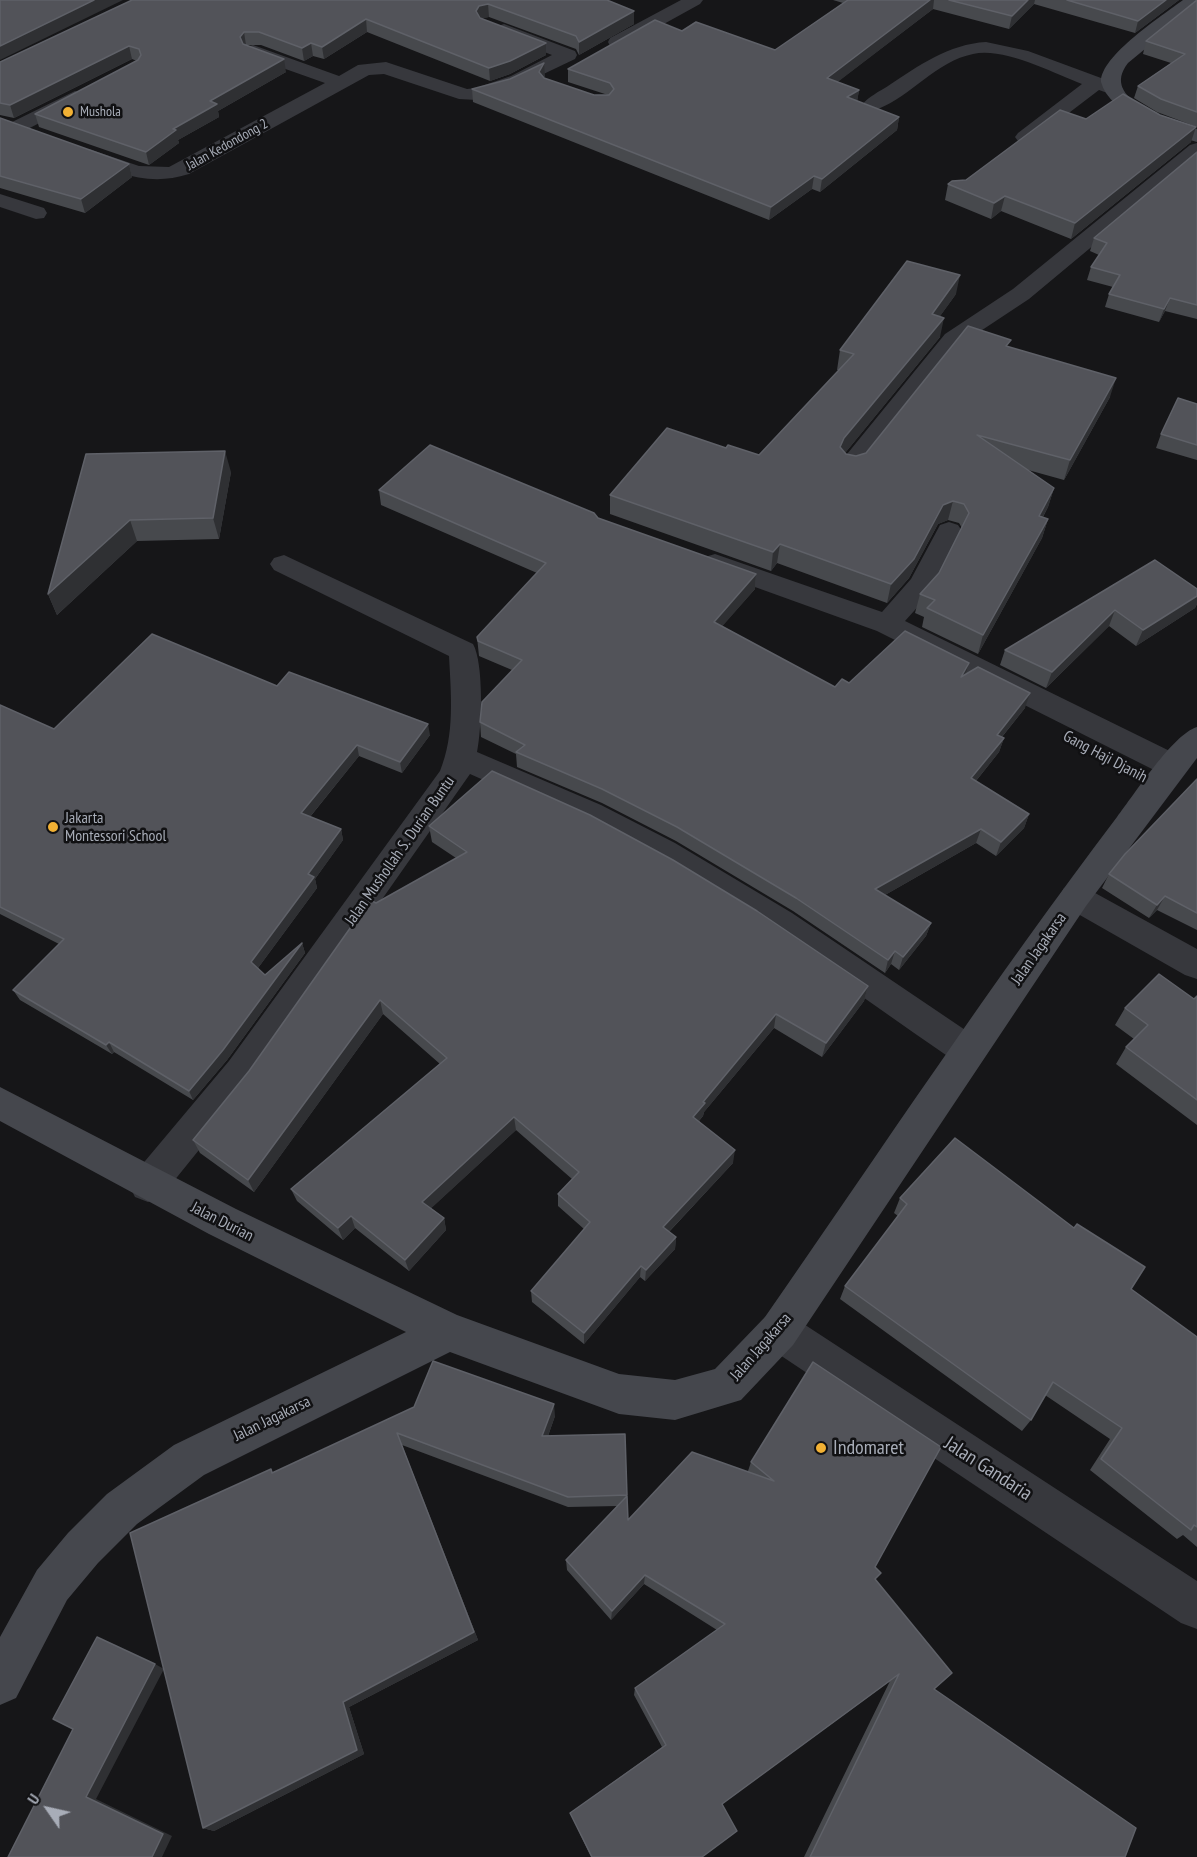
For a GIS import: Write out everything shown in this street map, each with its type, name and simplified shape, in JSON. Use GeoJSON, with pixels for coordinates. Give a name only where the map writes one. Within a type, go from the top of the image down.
{"type":"FeatureCollection","features":[{"type":"Feature","properties":{"kind":"main road"},"geometry":{"type":"LineString","coordinates":[[1194,0],[1122,58],[1104,86],[1132,109],[1197,136]]}},
{"type":"Feature","properties":{"kind":"main road","name":"Jalan Jagakarsa"},"geometry":{"type":"LineString","coordinates":[[0,1682],[52,1586],[83,1548],[122,1509],[189,1460],[448,1332],[619,1394],[675,1400],[727,1386],[779,1331],[1075,897],[1197,738]]}},
{"type":"Feature","properties":{"kind":"main road","name":"Jalan Durian"},"geometry":{"type":"LineString","coordinates":[[0,1103],[148,1185],[339,1281],[448,1332]]}},
{"type":"Feature","properties":{"kind":"street"},"geometry":{"type":"LineString","coordinates":[[552,84],[583,54],[694,0]]}},
{"type":"Feature","properties":{"kind":"street"},"geometry":{"type":"LineString","coordinates":[[488,24],[583,54]]}},
{"type":"Feature","properties":{"kind":"street"},"geometry":{"type":"LineString","coordinates":[[872,105],[942,61],[976,48],[1011,52],[1104,86]]}},
{"type":"Feature","properties":{"kind":"street"},"geometry":{"type":"LineString","coordinates":[[253,51],[339,82]]}},
{"type":"Feature","properties":{"kind":"street","name":"Jalan Kedondong 2"},"geometry":{"type":"LineString","coordinates":[[71,148],[147,174],[166,175],[182,170],[365,69],[381,67],[474,95],[583,54]]}},
{"type":"Feature","properties":{"kind":"street"},"geometry":{"type":"LineString","coordinates":[[1010,147],[1104,86]]}},
{"type":"Feature","properties":{"kind":"street"},"geometry":{"type":"LineString","coordinates":[[8,125],[94,87]]}},
{"type":"Feature","properties":{"kind":"street"},"geometry":{"type":"LineString","coordinates":[[59,127],[88,111]]}},
{"type":"Feature","properties":{"kind":"street"},"geometry":{"type":"LineString","coordinates":[[8,125],[40,137]]}},
{"type":"Feature","properties":{"kind":"street"},"geometry":{"type":"LineString","coordinates":[[852,465],[953,339],[1022,294],[1197,148]]}},
{"type":"Feature","properties":{"kind":"street"},"geometry":{"type":"LineString","coordinates":[[0,200],[36,213]]}},
{"type":"Feature","properties":{"kind":"street"},"geometry":{"type":"LineString","coordinates":[[887,624],[922,584],[949,531]]}},
{"type":"Feature","properties":{"kind":"street"},"geometry":{"type":"LineString","coordinates":[[686,553],[887,624],[1166,776]]}},
{"type":"Feature","properties":{"kind":"street","name":"Jalan Mushollah S. Durian Buntu"},"geometry":{"type":"LineString","coordinates":[[148,1185],[241,1072],[447,784],[462,758],[466,734],[463,651],[284,564]]}},
{"type":"Feature","properties":{"kind":"street","name":"Gang Haji Djanih"},"geometry":{"type":"LineString","coordinates":[[1051,729],[1166,776]]}},
{"type":"Feature","properties":{"kind":"street"},"geometry":{"type":"LineString","coordinates":[[462,758],[601,819],[663,851],[750,904],[968,1051]]}},
{"type":"Feature","properties":{"kind":"street"},"geometry":{"type":"LineString","coordinates":[[1075,897],[1197,965]]}},
{"type":"Feature","properties":{"kind":"street","name":"Jalan Gandaria"},"geometry":{"type":"LineString","coordinates":[[779,1331],[1197,1607]]}},
{"type":"Feature","properties":{"kind":"building"},"geometry":{"type":"Polygon","coordinates":[[[0,0],[94,0],[0,46],[0,0]]]}},
{"type":"Feature","properties":{"kind":"building"},"geometry":{"type":"Polygon","coordinates":[[[132,0],[607,0],[634,11],[579,42],[576,36],[488,4],[479,6],[476,11],[480,18],[546,43],[510,61],[489,68],[366,19],[322,47],[311,43],[302,48],[259,32],[244,32],[240,37],[243,44],[284,59],[210,101],[217,104],[173,129],[176,130],[146,152],[35,114],[138,60],[141,55],[139,49],[129,46],[10,105],[0,103],[0,62],[132,0]]]}},
{"type":"Feature","properties":{"kind":"building"},"geometry":{"type":"Polygon","coordinates":[[[848,0],[930,0],[827,78],[859,90],[847,97],[899,117],[822,179],[814,176],[771,207],[472,89],[510,79],[544,63],[539,72],[544,78],[594,95],[609,95],[614,89],[610,83],[568,69],[655,20],[682,31],[696,22],[775,50],[848,0]]]}},
{"type":"Feature","properties":{"kind":"building"},"geometry":{"type":"Polygon","coordinates":[[[949,0],[1028,0],[1012,16],[949,0]]]}},
{"type":"Feature","properties":{"kind":"building"},"geometry":{"type":"Polygon","coordinates":[[[1067,0],[1166,0],[1138,21],[1067,0]]]}},
{"type":"Feature","properties":{"kind":"building"},"geometry":{"type":"Polygon","coordinates":[[[1197,0],[1197,112],[1161,99],[1138,86],[1185,54],[1146,41],[1197,0]]]}},
{"type":"Feature","properties":{"kind":"building"},"geometry":{"type":"Polygon","coordinates":[[[1123,94],[1160,115],[1196,127],[1075,223],[1005,196],[994,203],[948,184],[952,181],[966,180],[1060,110],[1086,119],[1123,94]]]}},
{"type":"Feature","properties":{"kind":"building"},"geometry":{"type":"Polygon","coordinates":[[[0,118],[129,164],[81,199],[0,176],[0,118]]]}},
{"type":"Feature","properties":{"kind":"building"},"geometry":{"type":"Polygon","coordinates":[[[1197,152],[1197,305],[1170,298],[1164,309],[1109,294],[1120,275],[1091,267],[1107,243],[1094,238],[1197,152]]]}},
{"type":"Feature","properties":{"kind":"building"},"geometry":{"type":"Polygon","coordinates":[[[907,261],[960,275],[932,314],[944,318],[844,438],[840,447],[846,454],[856,456],[866,453],[968,326],[1011,340],[1006,346],[1116,378],[1070,460],[977,435],[1054,488],[1039,516],[1048,519],[983,635],[927,608],[935,600],[920,594],[939,573],[969,513],[964,504],[953,501],[943,505],[914,559],[891,584],[780,544],[773,552],[610,495],[667,428],[726,448],[728,445],[759,455],[854,354],[840,350],[907,261]]]}},
{"type":"Feature","properties":{"kind":"building"},"geometry":{"type":"Polygon","coordinates":[[[1178,398],[1197,404],[1197,445],[1161,434],[1178,398]]]}},
{"type":"Feature","properties":{"kind":"building"},"geometry":{"type":"Polygon","coordinates":[[[430,445],[594,513],[598,518],[756,574],[714,622],[835,687],[842,679],[849,683],[905,631],[969,663],[961,677],[978,667],[1030,693],[997,735],[1004,738],[971,778],[1029,814],[1001,842],[981,829],[875,889],[931,923],[903,957],[895,951],[888,960],[796,898],[677,827],[602,789],[516,752],[525,745],[480,722],[482,702],[522,660],[478,641],[477,637],[546,563],[379,490],[430,445]]]}},
{"type":"Feature","properties":{"kind":"building"},"geometry":{"type":"Polygon","coordinates":[[[225,451],[213,518],[130,520],[48,594],[86,454],[225,451]]]}},
{"type":"Feature","properties":{"kind":"building"},"geometry":{"type":"Polygon","coordinates":[[[1155,560],[1197,589],[1197,596],[1143,630],[1115,610],[1052,672],[1005,650],[1155,560]]]}},
{"type":"Feature","properties":{"kind":"building"},"geometry":{"type":"Polygon","coordinates":[[[152,634],[277,686],[289,672],[428,724],[400,762],[357,745],[301,813],[341,829],[308,874],[314,877],[251,962],[265,975],[302,943],[223,1050],[189,1091],[109,1042],[106,1045],[13,990],[64,939],[0,907],[0,705],[54,729],[152,634]]]}},
{"type":"Feature","properties":{"kind":"building"},"geometry":{"type":"Polygon","coordinates":[[[492,771],[590,815],[673,860],[757,911],[868,986],[826,1043],[776,1014],[703,1102],[705,1103],[693,1117],[735,1150],[663,1227],[676,1237],[646,1270],[641,1266],[584,1333],[531,1291],[590,1222],[558,1194],[579,1172],[514,1117],[422,1202],[444,1218],[405,1260],[351,1216],[338,1228],[291,1189],[447,1058],[380,1000],[248,1180],[193,1140],[249,1071],[370,900],[376,903],[467,852],[429,826],[492,771]]]}},
{"type":"Feature","properties":{"kind":"building"},"geometry":{"type":"Polygon","coordinates":[[[1197,779],[1197,913],[1165,896],[1157,905],[1109,874],[1125,854],[1197,779]]]}},
{"type":"Feature","properties":{"kind":"building"},"geometry":{"type":"Polygon","coordinates":[[[1159,974],[1194,999],[1197,996],[1197,1100],[1126,1047],[1148,1025],[1125,1008],[1159,974]]]}},
{"type":"Feature","properties":{"kind":"building"},"geometry":{"type":"Polygon","coordinates":[[[955,1138],[1074,1228],[1077,1224],[1145,1267],[1131,1289],[1197,1337],[1197,1527],[1194,1525],[1191,1530],[1101,1459],[1122,1428],[1053,1382],[1031,1420],[845,1286],[907,1204],[900,1198],[955,1138]]]}},
{"type":"Feature","properties":{"kind":"building"},"geometry":{"type":"Polygon","coordinates":[[[433,1361],[554,1404],[542,1436],[625,1434],[627,1495],[568,1497],[397,1433],[474,1632],[343,1702],[357,1750],[203,1828],[130,1533],[271,1469],[272,1473],[414,1407],[433,1361]]]}},
{"type":"Feature","properties":{"kind":"building"},"geometry":{"type":"Polygon","coordinates":[[[813,1362],[941,1447],[875,1567],[881,1573],[875,1579],[952,1673],[934,1689],[1136,1828],[1125,1857],[810,1857],[899,1674],[722,1804],[737,1831],[702,1857],[592,1857],[570,1813],[666,1745],[635,1688],[725,1624],[645,1575],[612,1611],[566,1560],[627,1496],[628,1520],[692,1452],[774,1481],[751,1462],[813,1362]]]}},
{"type":"Feature","properties":{"kind":"building"},"geometry":{"type":"Polygon","coordinates":[[[97,1637],[155,1664],[86,1797],[163,1834],[152,1857],[8,1857],[73,1729],[53,1719],[97,1637]]]}},
{"type":"Feature","properties":{"kind":"place","name":"Mushola"},"geometry":{"type":"Point","coordinates":[68,112]}},
{"type":"Feature","properties":{"kind":"place","name":"Jakarta Montessori School"},"geometry":{"type":"Point","coordinates":[53,827]}},
{"type":"Feature","properties":{"kind":"place","name":"Indomaret"},"geometry":{"type":"Point","coordinates":[821,1448]}}]}
